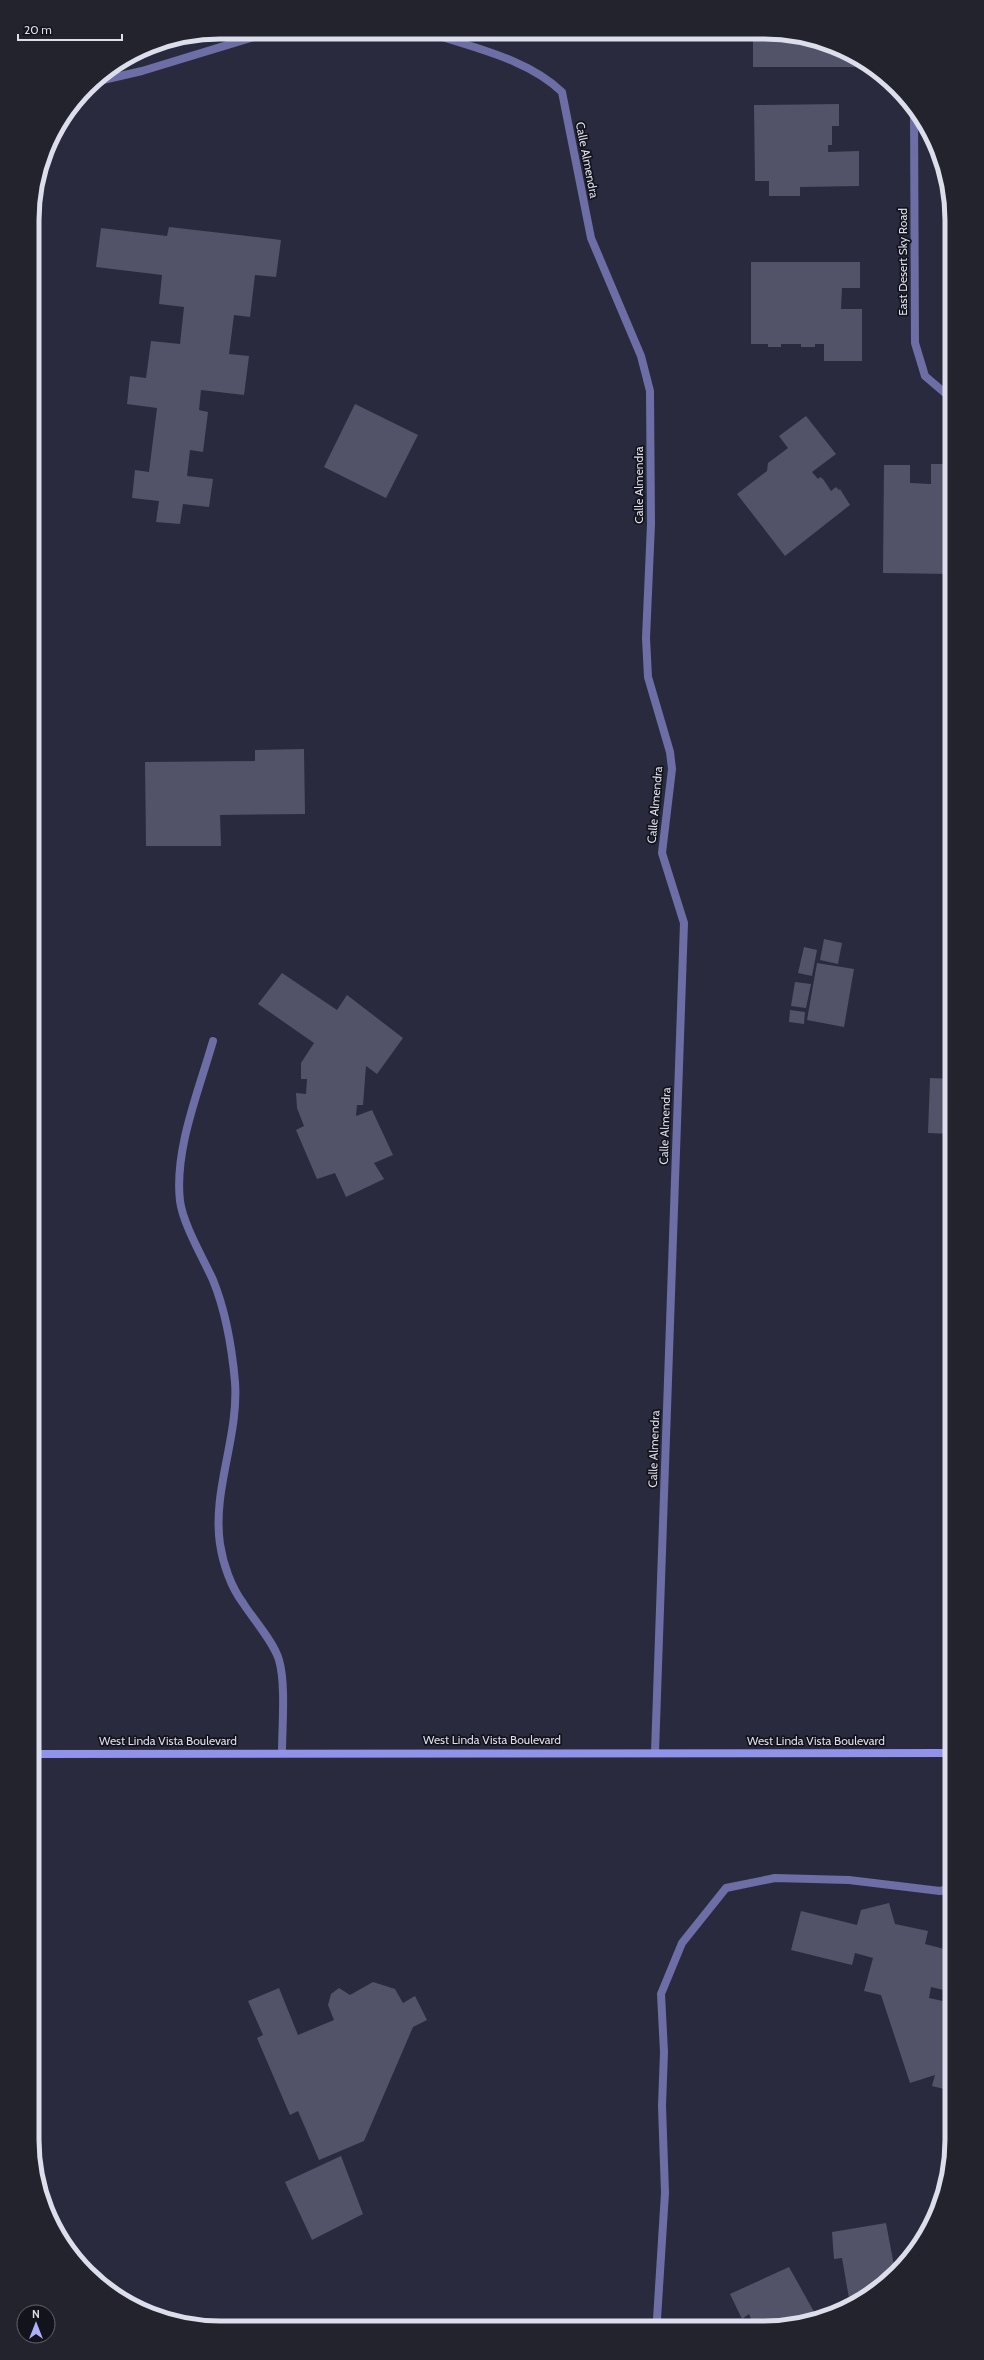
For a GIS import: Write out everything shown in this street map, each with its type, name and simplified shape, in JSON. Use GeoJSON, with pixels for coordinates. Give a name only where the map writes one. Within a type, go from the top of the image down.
{"type":"FeatureCollection","features":[{"type":"Feature","properties":{"kind":"street"},"geometry":{"type":"LineString","coordinates":[[106,79],[142,71],[247,39]]}},
{"type":"Feature","properties":{"kind":"street","name":"Calle Almendra"},"geometry":{"type":"LineString","coordinates":[[448,39],[510,60],[548,79],[562,92],[591,238],[641,356],[650,391],[651,524],[646,638],[648,677],[670,752],[672,769],[662,853],[684,923],[656,1752]]}},
{"type":"Feature","properties":{"kind":"street","name":"East Desert Sky Road"},"geometry":{"type":"LineString","coordinates":[[914,120],[915,343],[925,376],[945,393]]}},
{"type":"Feature","properties":{"kind":"street"},"geometry":{"type":"LineString","coordinates":[[213,1041],[183,1147],[179,1176],[180,1203],[214,1282],[231,1341],[235,1384],[234,1425],[218,1508],[220,1545],[228,1575],[241,1601],[279,1659],[281,1678],[282,1753]]}},
{"type":"Feature","properties":{"kind":"street","name":"West Linda Vista Boulevard"},"geometry":{"type":"LineString","coordinates":[[39,1754],[656,1752],[945,1753]]}},
{"type":"Feature","properties":{"kind":"street"},"geometry":{"type":"LineString","coordinates":[[658,2321],[665,2193],[662,2106],[664,2052],[661,1994],[682,1943],[726,1888],[775,1878],[849,1880],[940,1891],[945,1890]]}},
{"type":"Feature","properties":{"kind":"building"},"geometry":{"type":"Polygon","coordinates":[[[753,39],[776,39],[811,45],[833,53],[860,67],[753,67],[753,39]]]}},
{"type":"Feature","properties":{"kind":"building"},"geometry":{"type":"Polygon","coordinates":[[[839,104],[839,126],[832,126],[832,145],[828,145],[828,152],[859,151],[859,186],[800,187],[800,196],[769,196],[769,181],[755,181],[754,105],[839,104]]]}},
{"type":"Feature","properties":{"kind":"building"},"geometry":{"type":"Polygon","coordinates":[[[169,227],[281,240],[276,277],[255,275],[250,317],[234,315],[229,354],[249,356],[244,395],[201,390],[199,410],[208,412],[203,452],[190,450],[187,476],[213,479],[209,507],[183,504],[180,524],[156,522],[159,501],[132,498],[135,470],[149,472],[157,408],[127,404],[130,376],[146,378],[151,341],[180,344],[184,307],[159,304],[162,275],[96,267],[101,228],[167,236],[169,227]]]}},
{"type":"Feature","properties":{"kind":"building"},"geometry":{"type":"Polygon","coordinates":[[[751,262],[860,262],[860,288],[842,288],[841,309],[862,309],[862,361],[824,361],[824,344],[815,344],[815,347],[801,347],[801,344],[781,344],[781,347],[768,347],[768,344],[751,344],[751,262]]]}},
{"type":"Feature","properties":{"kind":"building"},"geometry":{"type":"Polygon","coordinates":[[[355,404],[418,435],[386,498],[324,467],[355,404]]]}},
{"type":"Feature","properties":{"kind":"building"},"geometry":{"type":"Polygon","coordinates":[[[806,416],[836,454],[812,472],[818,479],[820,477],[823,479],[831,491],[836,487],[839,490],[840,489],[850,505],[785,556],[737,494],[767,471],[768,463],[788,448],[779,436],[806,416]]]}},
{"type":"Feature","properties":{"kind":"building"},"geometry":{"type":"Polygon","coordinates":[[[931,464],[945,464],[945,574],[883,573],[884,465],[910,465],[910,483],[931,484],[931,464]]]}},
{"type":"Feature","properties":{"kind":"building"},"geometry":{"type":"Polygon","coordinates":[[[304,749],[305,814],[220,815],[221,846],[146,846],[145,762],[255,761],[255,750],[304,749]]]}},
{"type":"Feature","properties":{"kind":"building"},"geometry":{"type":"Polygon","coordinates":[[[824,939],[842,943],[838,964],[820,960],[824,939]]]}},
{"type":"Feature","properties":{"kind":"building"},"geometry":{"type":"Polygon","coordinates":[[[804,947],[817,950],[812,976],[798,973],[804,947]]]}},
{"type":"Feature","properties":{"kind":"building"},"geometry":{"type":"Polygon","coordinates":[[[817,963],[854,969],[844,1027],[807,1020],[817,963]]]}},
{"type":"Feature","properties":{"kind":"building"},"geometry":{"type":"Polygon","coordinates":[[[282,973],[337,1010],[347,995],[403,1038],[377,1074],[366,1066],[363,1105],[357,1105],[356,1116],[372,1110],[393,1155],[374,1163],[384,1179],[346,1197],[335,1173],[317,1179],[296,1130],[304,1126],[297,1108],[296,1093],[306,1094],[307,1079],[301,1079],[301,1063],[314,1043],[258,1004],[282,973]]]}},
{"type":"Feature","properties":{"kind":"building"},"geometry":{"type":"Polygon","coordinates":[[[795,982],[811,984],[806,1008],[791,1006],[795,982]]]}},
{"type":"Feature","properties":{"kind":"building"},"geometry":{"type":"Polygon","coordinates":[[[790,1010],[805,1012],[804,1024],[789,1022],[790,1010]]]}},
{"type":"Feature","properties":{"kind":"building"},"geometry":{"type":"Polygon","coordinates":[[[930,1078],[945,1079],[945,1134],[928,1133],[930,1078]]]}},
{"type":"Feature","properties":{"kind":"building"},"geometry":{"type":"Polygon","coordinates":[[[889,1903],[895,1924],[928,1931],[925,1944],[945,1949],[945,1990],[931,1987],[929,1998],[945,2001],[945,2089],[932,2086],[935,2075],[910,2083],[881,1995],[864,1991],[873,1958],[855,1953],[852,1965],[791,1950],[801,1911],[857,1925],[861,1910],[889,1903]]]}},
{"type":"Feature","properties":{"kind":"building"},"geometry":{"type":"Polygon","coordinates":[[[373,1982],[395,1989],[403,2003],[415,1996],[427,2020],[413,2027],[364,2141],[319,2160],[298,2111],[290,2115],[257,2038],[263,2035],[248,2001],[279,1988],[298,2035],[334,2020],[328,2005],[331,1994],[339,1988],[350,1995],[373,1982]]]}},
{"type":"Feature","properties":{"kind":"building"},"geometry":{"type":"Polygon","coordinates":[[[341,2156],[363,2214],[312,2240],[285,2182],[341,2156]]]}},
{"type":"Feature","properties":{"kind":"building"},"geometry":{"type":"Polygon","coordinates":[[[886,2223],[894,2266],[874,2284],[849,2299],[842,2258],[834,2259],[832,2232],[886,2223]]]}},
{"type":"Feature","properties":{"kind":"building"},"geometry":{"type":"Polygon","coordinates":[[[789,2267],[815,2314],[799,2318],[776,2321],[752,2321],[749,2314],[742,2319],[730,2294],[789,2267]]]}}]}
